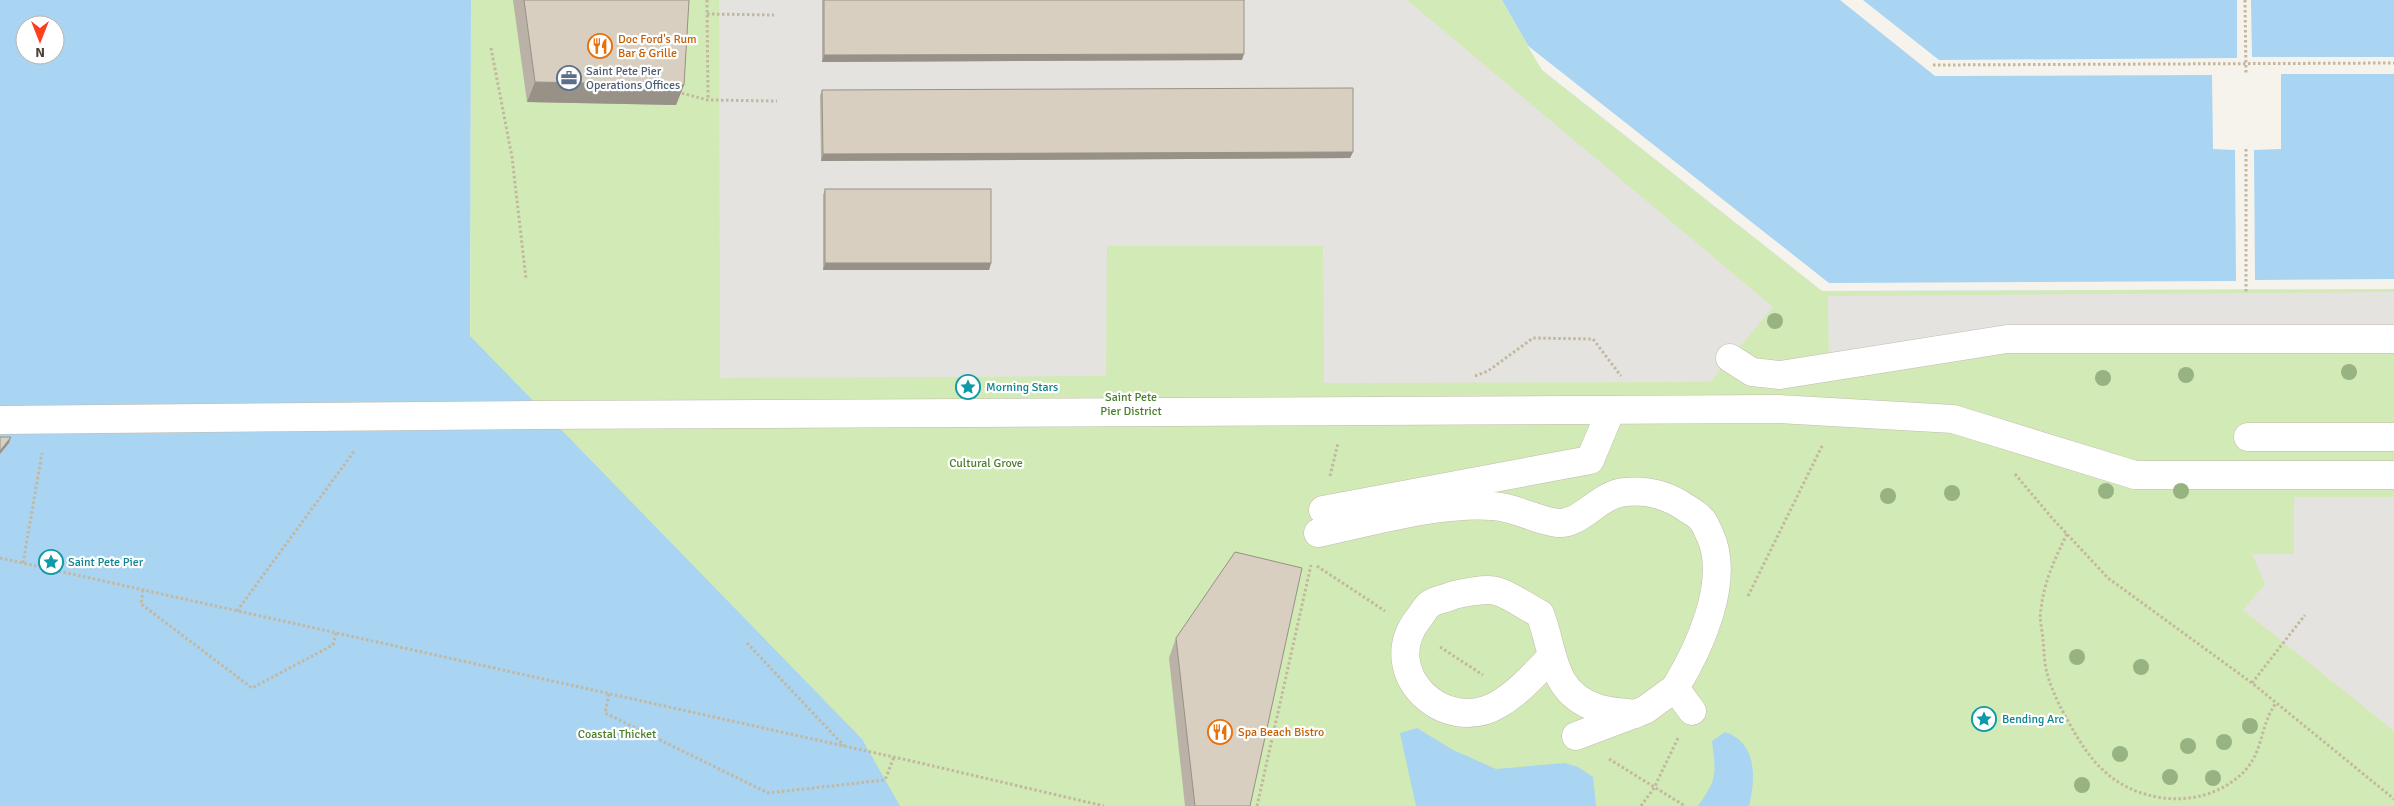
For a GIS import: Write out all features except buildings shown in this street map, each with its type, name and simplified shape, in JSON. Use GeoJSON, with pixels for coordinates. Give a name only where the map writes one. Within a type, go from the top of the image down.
{"type":"FeatureCollection","features":[{"type":"Feature","properties":{"kind":"street"},"geometry":{"type":"LineString","coordinates":[[1730,358],[1752,372],[1780,375],[2007,339],[2394,339]]}},
{"type":"Feature","properties":{"kind":"street"},"geometry":{"type":"LineString","coordinates":[[0,420],[1778,408],[1953,419],[2135,475],[2394,475]]}},
{"type":"Feature","properties":{"kind":"street"},"geometry":{"type":"LineString","coordinates":[[1320,521],[1590,460],[1611,410]]}},
{"type":"Feature","properties":{"kind":"street"},"geometry":{"type":"LineString","coordinates":[[2248,437],[2394,437]]}},
{"type":"Feature","properties":{"kind":"street"},"geometry":{"type":"LineString","coordinates":[[1320,521],[1465,504],[1495,506],[1558,523],[1570,522],[1608,496],[1624,492],[1653,493],[1678,502],[1702,520],[1712,540],[1718,566],[1706,624],[1691,661],[1675,688],[1645,710],[1576,736]]}},
{"type":"Feature","properties":{"kind":"street"},"geometry":{"type":"LineString","coordinates":[[1552,656],[1529,680],[1498,705],[1476,712],[1457,712],[1430,702],[1415,685],[1406,667],[1404,651],[1411,628],[1430,604],[1460,593],[1495,590],[1540,614],[1561,683],[1577,699],[1598,708],[1635,714]]}},
{"type":"Feature","properties":{"kind":"street"},"geometry":{"type":"LineString","coordinates":[[1675,688],[1692,711]]}},
{"type":"Feature","properties":{"kind":"path"},"geometry":{"type":"LineString","coordinates":[[707,0],[708,100]]}},
{"type":"Feature","properties":{"kind":"path"},"geometry":{"type":"LineString","coordinates":[[2245,0],[2246,74]]}},
{"type":"Feature","properties":{"kind":"path"},"geometry":{"type":"LineString","coordinates":[[707,14],[774,15]]}},
{"type":"Feature","properties":{"kind":"path"},"geometry":{"type":"LineString","coordinates":[[491,48],[512,157],[526,279]]}},
{"type":"Feature","properties":{"kind":"path"},"geometry":{"type":"LineString","coordinates":[[1933,65],[2394,63]]}},
{"type":"Feature","properties":{"kind":"path"},"geometry":{"type":"LineString","coordinates":[[677,92],[708,100],[776,102]]}},
{"type":"Feature","properties":{"kind":"path"},"geometry":{"type":"LineString","coordinates":[[2246,149],[2246,293]]}},
{"type":"Feature","properties":{"kind":"path"},"geometry":{"type":"LineString","coordinates":[[1473,377],[1488,371],[1533,338],[1593,339],[1645,409]]}},
{"type":"Feature","properties":{"kind":"path"},"geometry":{"type":"LineString","coordinates":[[1257,806],[1345,411]]}},
{"type":"Feature","properties":{"kind":"path"},"geometry":{"type":"LineString","coordinates":[[237,611],[379,416]]}},
{"type":"Feature","properties":{"kind":"path"},"geometry":{"type":"LineString","coordinates":[[23,563],[47,420]]}},
{"type":"Feature","properties":{"kind":"path"},"geometry":{"type":"LineString","coordinates":[[2009,466],[2067,534],[2108,578],[2252,683],[2393,797]]}},
{"type":"Feature","properties":{"kind":"path"},"geometry":{"type":"LineString","coordinates":[[2067,534],[2052,565],[2040,610],[2046,669],[2059,705],[2080,744],[2094,763],[2109,776],[2129,789],[2151,796],[2182,800],[2212,794],[2236,779],[2253,763],[2268,714],[2276,702]]}},
{"type":"Feature","properties":{"kind":"path"},"geometry":{"type":"LineString","coordinates":[[0,558],[894,757],[1104,806]]}},
{"type":"Feature","properties":{"kind":"path"},"geometry":{"type":"LineString","coordinates":[[143,590],[141,604],[252,688],[333,645],[336,633]]}},
{"type":"Feature","properties":{"kind":"path"},"geometry":{"type":"LineString","coordinates":[[2252,683],[2305,615]]}},
{"type":"Feature","properties":{"kind":"path"},"geometry":{"type":"LineString","coordinates":[[747,644],[844,746]]}},
{"type":"Feature","properties":{"kind":"path"},"geometry":{"type":"LineString","coordinates":[[610,694],[605,713],[768,792],[885,780],[894,757]]}},
{"type":"Feature","properties":{"kind":"path"},"geometry":{"type":"LineString","coordinates":[[1654,788],[1685,806]]}},
{"type":"Feature","properties":{"kind":"green space","name":"Saint Pete Pier District"},"geometry":{"type":"Polygon","coordinates":[[[471,0],[1502,0],[1542,70],[1822,291],[2394,289],[2394,806],[767,806],[470,358],[471,0]]]}},
{"type":"Feature","properties":{"kind":"shaded area"},"geometry":{"type":"Polygon","coordinates":[[[719,0],[1407,0],[1773,307],[1710,382],[1324,383],[1323,246],[1107,246],[1106,376],[720,378],[719,0]]]}},
{"type":"Feature","properties":{"kind":"shaded area"},"geometry":{"type":"Polygon","coordinates":[[[2394,292],[2394,339],[2007,339],[1829,367],[1828,296],[2394,292]]]}},
{"type":"Feature","properties":{"kind":"shaded area"},"geometry":{"type":"Polygon","coordinates":[[[2294,497],[2394,497],[2394,731],[2243,610],[2265,584],[2252,554],[2294,554],[2294,497]]]}},
{"type":"Feature","properties":{"kind":"water"},"geometry":{"type":"Polygon","coordinates":[[[0,0],[471,0],[470,336],[862,739],[900,806],[0,806],[0,0]]]}},
{"type":"Feature","properties":{"kind":"water"},"geometry":{"type":"Polygon","coordinates":[[[1502,0],[2394,0],[2394,289],[1822,291],[1542,70],[1502,0]]]}},
{"type":"Feature","properties":{"kind":"water"},"geometry":{"type":"Polygon","coordinates":[[[1417,728],[1453,750],[1496,769],[1565,763],[1578,767],[1593,777],[1596,806],[1416,806],[1400,733],[1417,728]]]}},
{"type":"Feature","properties":{"kind":"water"},"geometry":{"type":"Polygon","coordinates":[[[1725,732],[1736,737],[1749,753],[1752,763],[1753,784],[1749,806],[1698,806],[1709,789],[1714,775],[1712,741],[1725,732]]]}},
{"type":"Feature","properties":{"kind":"pier"},"geometry":{"type":"Polygon","coordinates":[[[1840,0],[1863,0],[1939,60],[2237,58],[2237,0],[2251,0],[2252,57],[2394,57],[2394,74],[2281,74],[2281,149],[2254,150],[2255,280],[2394,279],[2394,289],[1822,291],[1542,70],[1527,45],[1829,283],[2236,281],[2235,150],[2213,149],[2212,75],[1935,76],[1840,0]]]}},
{"type":"Feature","properties":{"kind":"place","name":"Doc Ford's Rum Bar & Grille"},"geometry":{"type":"Point","coordinates":[600,46]}},
{"type":"Feature","properties":{"kind":"place","name":"Saint Pete Pier Operations Offices"},"geometry":{"type":"Point","coordinates":[569,78]}},
{"type":"Feature","properties":{"kind":"place","name":"Morning Stars"},"geometry":{"type":"Point","coordinates":[968,387]}},
{"type":"Feature","properties":{"kind":"place","name":"Saint Pete Pier"},"geometry":{"type":"Point","coordinates":[51,562]}},
{"type":"Feature","properties":{"kind":"place","name":"Bending Arc"},"geometry":{"type":"Point","coordinates":[1984,719]}},
{"type":"Feature","properties":{"kind":"place","name":"Spa Beach Bistro"},"geometry":{"type":"Point","coordinates":[1220,732]}},
{"type":"Feature","properties":{"kind":"park label","name":"Cultural Grove"},"geometry":{"type":"Point","coordinates":[986,463]}},
{"type":"Feature","properties":{"kind":"park label","name":"Coastal Thicket"},"geometry":{"type":"Point","coordinates":[617,734]}}]}
